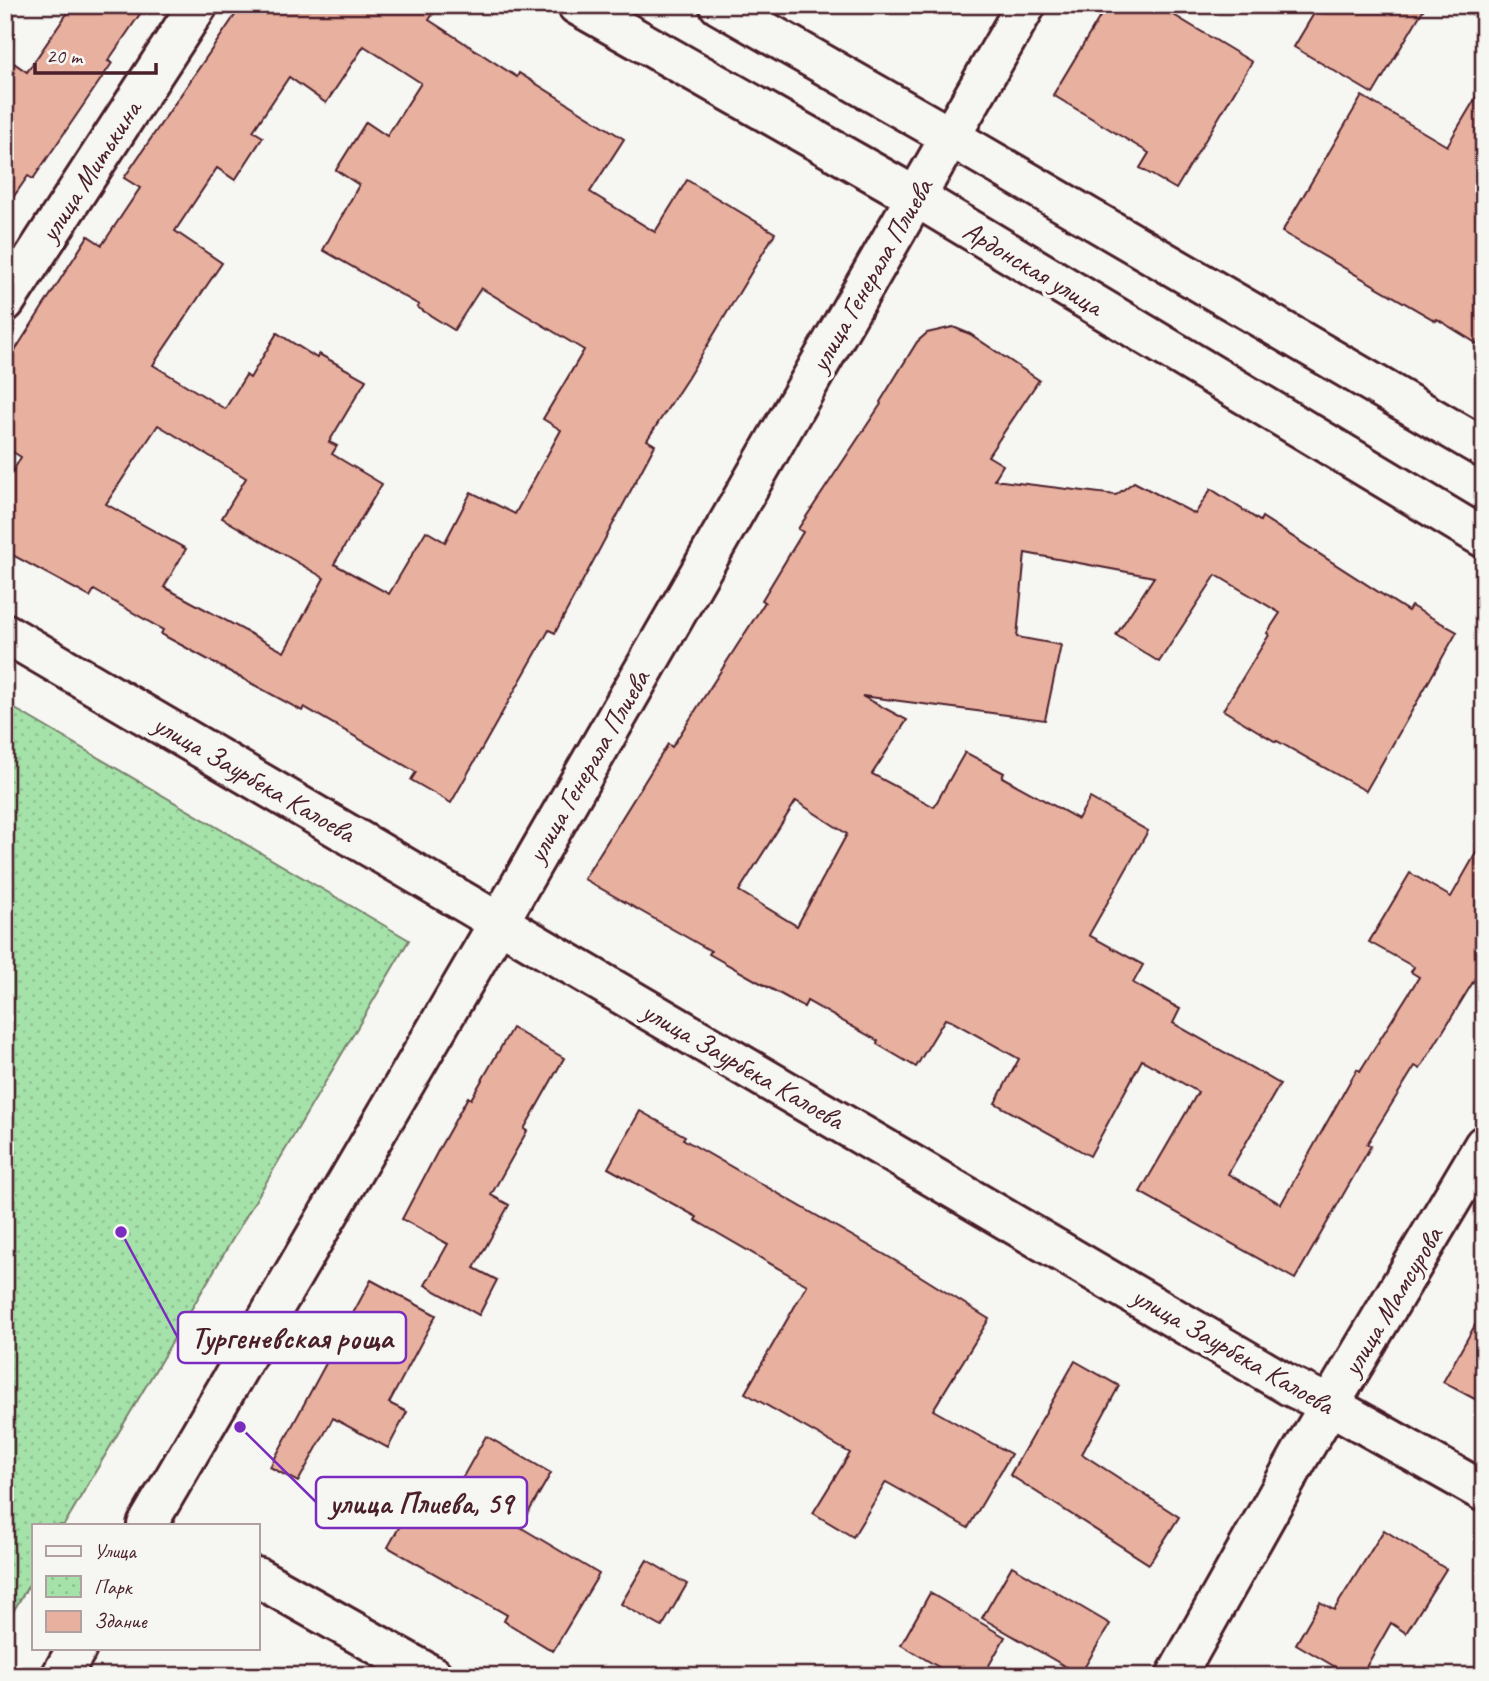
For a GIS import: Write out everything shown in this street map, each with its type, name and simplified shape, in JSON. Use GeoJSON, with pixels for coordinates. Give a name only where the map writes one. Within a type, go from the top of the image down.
{"type":"FeatureCollection","features":[{"type":"Feature","properties":{"kind":"street","name":"улица Митькина"},"geometry":{"type":"LineString","coordinates":[[5,302],[198,5]]}},
{"type":"Feature","properties":{"kind":"street","name":"Ардонская улица"},"geometry":{"type":"LineString","coordinates":[[577,5],[916,197],[1484,538]]}},
{"type":"Feature","properties":{"kind":"street"},"geometry":{"type":"LineString","coordinates":[[719,5],[1484,448]]}},
{"type":"Feature","properties":{"kind":"street","name":"улица Генерала Плиева"},"geometry":{"type":"LineString","coordinates":[[154,1523],[1026,5]]}},
{"type":"Feature","properties":{"kind":"street","name":"улица Заурбека Калоева"},"geometry":{"type":"LineString","coordinates":[[5,633],[1290,1386],[1330,1405],[1484,1492]]}},
{"type":"Feature","properties":{"kind":"street","name":"улица Мамсурова"},"geometry":{"type":"LineString","coordinates":[[1175,1676],[1330,1405],[1484,1145]]}},
{"type":"Feature","properties":{"kind":"street"},"geometry":{"type":"LineString","coordinates":[[259,1578],[433,1676]]}},
{"type":"Feature","properties":{"kind":"street"},"geometry":{"type":"LineString","coordinates":[[61,1676],[76,1650]]}},
{"type":"Feature","properties":{"kind":"green space"},"geometry":{"type":"Polygon","coordinates":[[[5,703],[409,940],[65,1524],[32,1524],[32,1580],[5,1625],[5,703]]]}},
{"type":"Feature","properties":{"kind":"building"},"geometry":{"type":"Polygon","coordinates":[[[73,5],[146,5],[108,61],[112,63],[33,179],[28,176],[5,209],[5,57],[27,72],[73,5]]]}},
{"type":"Feature","properties":{"kind":"building"},"geometry":{"type":"Polygon","coordinates":[[[242,5],[439,5],[429,20],[517,77],[519,73],[624,139],[590,192],[655,232],[687,180],[775,233],[647,440],[655,445],[555,633],[549,630],[451,803],[411,780],[416,772],[304,707],[302,711],[161,634],[163,630],[94,590],[90,597],[5,551],[5,485],[21,457],[5,447],[5,366],[88,236],[102,245],[140,188],[124,178],[242,5]],[[364,46],[326,103],[289,77],[253,131],[263,137],[235,180],[217,168],[175,231],[222,263],[153,365],[225,409],[246,375],[250,378],[277,333],[317,358],[319,354],[366,380],[329,442],[337,446],[332,454],[382,484],[334,564],[389,594],[426,531],[445,542],[471,492],[515,514],[561,430],[543,419],[584,350],[481,288],[454,330],[417,307],[419,305],[323,250],[359,185],[336,170],[366,122],[387,136],[421,83],[364,46]],[[158,425],[106,504],[186,549],[164,587],[284,652],[324,578],[222,518],[246,478],[158,425]]]}},
{"type":"Feature","properties":{"kind":"building"},"geometry":{"type":"Polygon","coordinates":[[[1107,5],[1157,5],[1252,62],[1176,189],[1140,168],[1149,153],[1053,95],[1107,5]]]}},
{"type":"Feature","properties":{"kind":"building"},"geometry":{"type":"Polygon","coordinates":[[[1319,5],[1426,5],[1373,94],[1294,47],[1319,5]]]}},
{"type":"Feature","properties":{"kind":"building"},"geometry":{"type":"Polygon","coordinates":[[[1484,84],[1484,348],[1282,232],[1362,96],[1447,146],[1484,84]]]}},
{"type":"Feature","properties":{"kind":"building"},"geometry":{"type":"Polygon","coordinates":[[[953,327],[970,334],[1039,380],[988,456],[1003,465],[994,480],[1116,495],[1134,482],[1195,514],[1211,489],[1260,521],[1262,517],[1408,611],[1411,606],[1457,632],[1366,791],[1223,710],[1280,613],[1216,575],[1159,662],[1116,635],[1154,577],[1025,553],[1017,637],[1061,645],[1045,720],[862,696],[907,720],[872,774],[934,807],[965,752],[1004,773],[1002,777],[1078,819],[1090,798],[1148,831],[1089,935],[1143,965],[1133,983],[1180,1009],[1173,1023],[1280,1084],[1228,1174],[1281,1204],[1357,1069],[1360,1071],[1419,977],[1411,972],[1414,967],[1369,942],[1410,873],[1451,897],[1484,839],[1484,964],[1420,1069],[1415,1066],[1367,1144],[1371,1146],[1295,1279],[1140,1192],[1198,1092],[1142,1060],[1090,1156],[995,1103],[1019,1059],[951,1021],[945,1019],[916,1067],[877,1044],[878,1041],[807,1001],[804,1007],[764,985],[709,954],[711,951],[584,879],[668,744],[672,747],[765,602],[762,600],[803,532],[798,529],[881,404],[917,342],[927,333],[953,327]],[[796,801],[739,891],[797,926],[847,834],[796,801]]]}},
{"type":"Feature","properties":{"kind":"building"},"geometry":{"type":"Polygon","coordinates":[[[512,1028],[564,1058],[491,1195],[509,1205],[474,1268],[497,1280],[479,1315],[425,1285],[448,1244],[402,1219],[468,1097],[471,1099],[512,1028]]]}},
{"type":"Feature","properties":{"kind":"building"},"geometry":{"type":"Polygon","coordinates":[[[640,1111],[685,1136],[683,1139],[901,1264],[989,1319],[933,1410],[1011,1454],[968,1528],[886,1482],[853,1537],[813,1513],[850,1453],[745,1393],[807,1285],[695,1220],[697,1217],[608,1168],[640,1111]]]}},
{"type":"Feature","properties":{"kind":"building"},"geometry":{"type":"Polygon","coordinates":[[[371,1280],[436,1315],[389,1403],[407,1412],[388,1448],[333,1418],[298,1482],[270,1467],[371,1280]]]}},
{"type":"Feature","properties":{"kind":"building"},"geometry":{"type":"Polygon","coordinates":[[[1484,1309],[1484,1404],[1443,1382],[1484,1309]]]}},
{"type":"Feature","properties":{"kind":"building"},"geometry":{"type":"Polygon","coordinates":[[[1075,1361],[1119,1386],[1082,1454],[1179,1517],[1149,1564],[1010,1475],[1075,1361]]]}},
{"type":"Feature","properties":{"kind":"building"},"geometry":{"type":"Polygon","coordinates":[[[486,1436],[551,1473],[520,1527],[599,1574],[553,1651],[504,1621],[507,1615],[388,1547],[424,1483],[451,1498],[486,1436]]]}},
{"type":"Feature","properties":{"kind":"building"},"geometry":{"type":"Polygon","coordinates":[[[1384,1530],[1446,1569],[1406,1633],[1391,1623],[1361,1676],[1351,1676],[1296,1644],[1320,1602],[1334,1610],[1384,1530]]]}},
{"type":"Feature","properties":{"kind":"building"},"geometry":{"type":"Polygon","coordinates":[[[647,1560],[687,1584],[662,1627],[621,1604],[647,1560]]]}},
{"type":"Feature","properties":{"kind":"building"},"geometry":{"type":"Polygon","coordinates":[[[1012,1566],[1110,1624],[1080,1675],[982,1618],[1012,1566]]]}},
{"type":"Feature","properties":{"kind":"building"},"geometry":{"type":"Polygon","coordinates":[[[930,1593],[1005,1637],[983,1676],[954,1676],[901,1645],[930,1593]]]}},
{"type":"Feature","properties":{"kind":"place","name":"Тургеневская роща"},"geometry":{"type":"Point","coordinates":[121,1232]}},
{"type":"Feature","properties":{"kind":"place","name":"улица Плиева, 59"},"geometry":{"type":"Point","coordinates":[240,1427]}}]}
